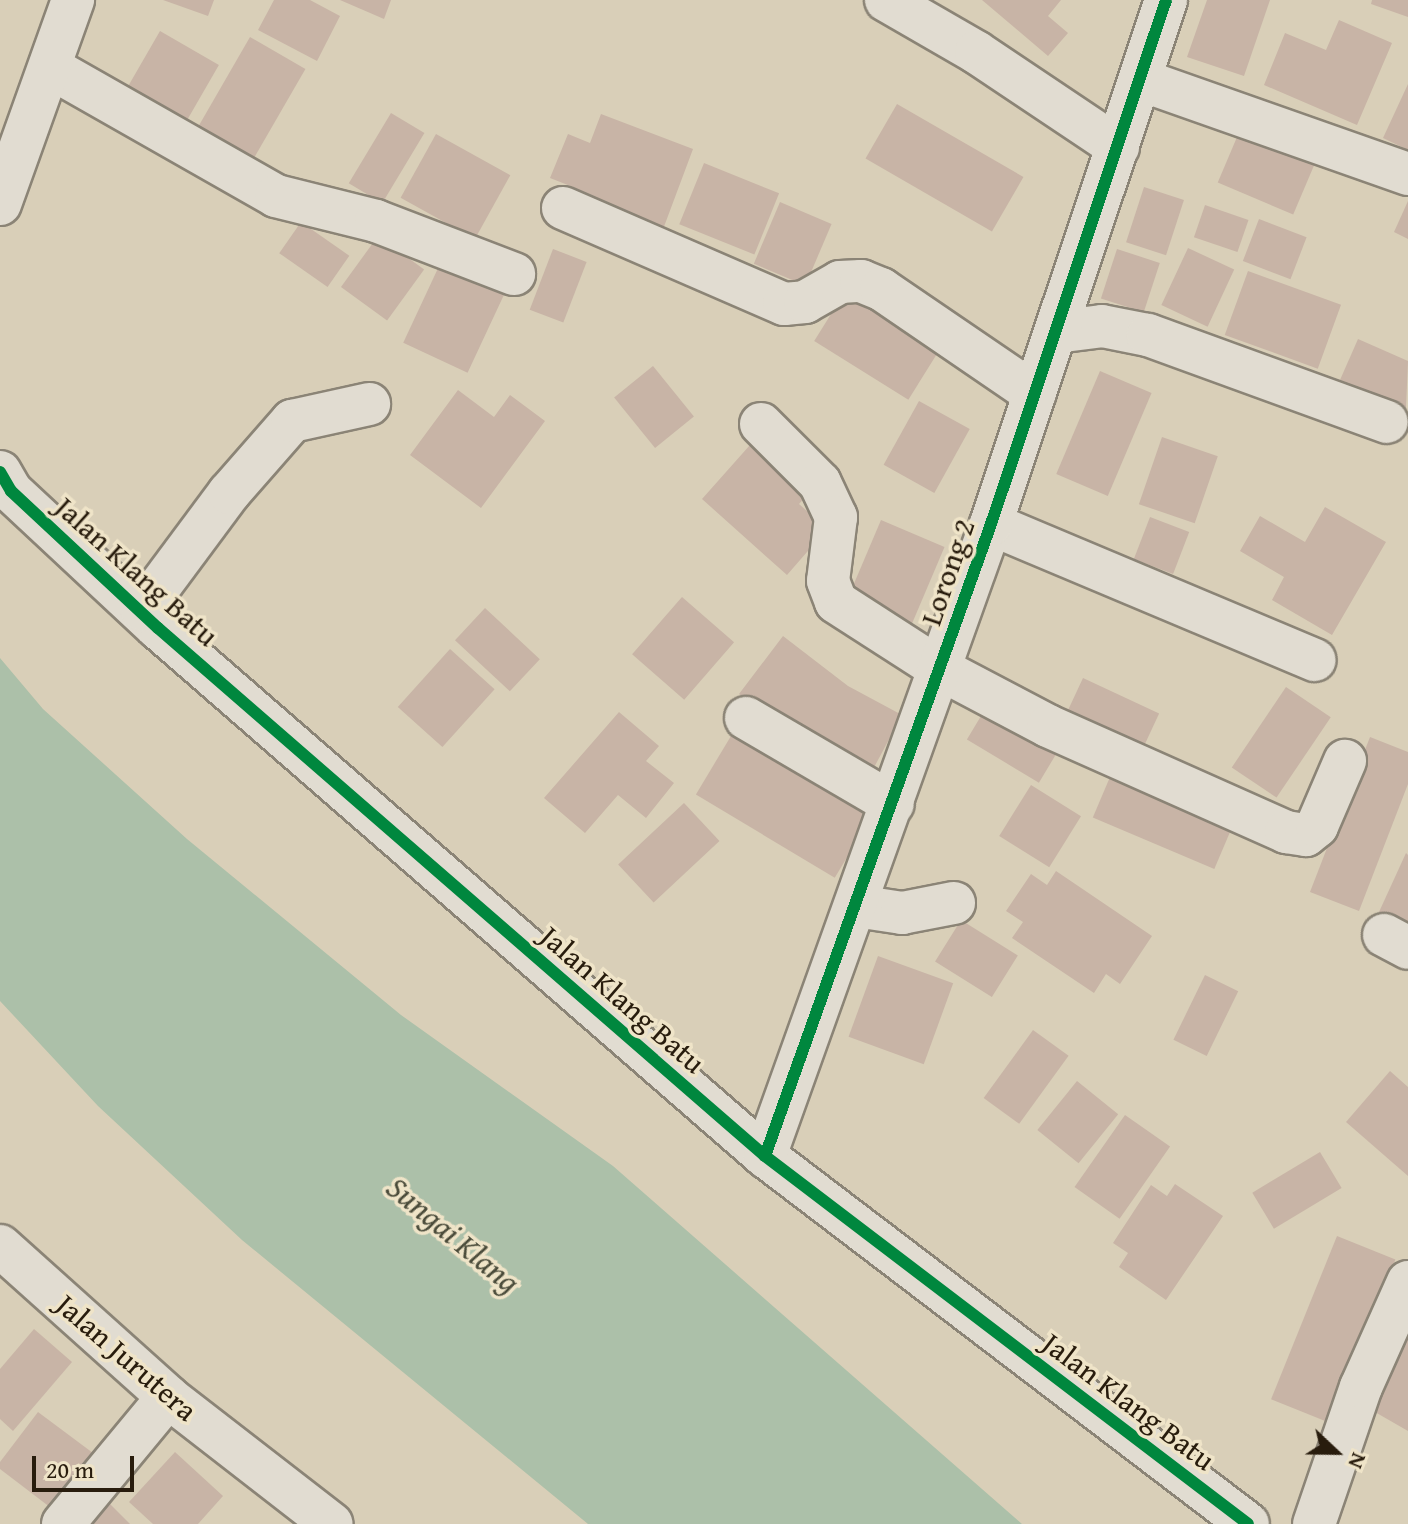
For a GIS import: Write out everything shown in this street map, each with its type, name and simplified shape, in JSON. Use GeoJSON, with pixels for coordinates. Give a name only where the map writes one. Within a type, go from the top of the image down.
{"type":"FeatureCollection","features":[{"type":"Feature","properties":{"kind":"street"},"geometry":{"type":"LineString","coordinates":[[0,204],[73,0]]}},
{"type":"Feature","properties":{"kind":"street"},"geometry":{"type":"LineString","coordinates":[[886,0],[976,52],[1118,147]]}},
{"type":"Feature","properties":{"kind":"street","name":"Lorong 2"},"geometry":{"type":"LineString","coordinates":[[765,1156],[991,524],[1166,0]]}},
{"type":"Feature","properties":{"kind":"street"},"geometry":{"type":"LineString","coordinates":[[51,68],[276,196],[376,221],[514,274]]}},
{"type":"Feature","properties":{"kind":"street"},"geometry":{"type":"LineString","coordinates":[[1141,80],[1408,174]]}},
{"type":"Feature","properties":{"kind":"street"},"geometry":{"type":"LineString","coordinates":[[563,208],[784,304],[805,302],[840,282],[871,285],[1035,394]]}},
{"type":"Feature","properties":{"kind":"street"},"geometry":{"type":"LineString","coordinates":[[1056,332],[1102,326],[1148,335],[1387,422]]}},
{"type":"Feature","properties":{"kind":"street"},"geometry":{"type":"LineString","coordinates":[[142,610],[229,493],[292,421],[369,404]]}},
{"type":"Feature","properties":{"kind":"street"},"geometry":{"type":"LineString","coordinates":[[761,424],[820,483],[836,517],[828,581],[836,602],[940,669],[1048,726],[1286,832],[1306,835],[1317,826],[1345,761]]}},
{"type":"Feature","properties":{"kind":"street","name":"Jalan Klang Batu"},"geometry":{"type":"LineString","coordinates":[[0,472],[11,491],[142,610],[765,1156],[1248,1524]]}},
{"type":"Feature","properties":{"kind":"street"},"geometry":{"type":"LineString","coordinates":[[991,524],[1315,660]]}},
{"type":"Feature","properties":{"kind":"street"},"geometry":{"type":"LineString","coordinates":[[746,718],[893,804]]}},
{"type":"Feature","properties":{"kind":"street"},"geometry":{"type":"LineString","coordinates":[[856,906],[902,913],[954,903]]}},
{"type":"Feature","properties":{"kind":"street","name":"Jalan Jurutera"},"geometry":{"type":"LineString","coordinates":[[0,1246],[168,1397],[332,1524]]}},
{"type":"Feature","properties":{"kind":"street"},"geometry":{"type":"LineString","coordinates":[[1314,1524],[1361,1387],[1408,1282]]}},
{"type":"Feature","properties":{"kind":"street"},"geometry":{"type":"LineString","coordinates":[[63,1524],[168,1397]]}},
{"type":"Feature","properties":{"kind":"water","name":"Sungai Klang"},"geometry":{"type":"Polygon","coordinates":[[[0,658],[43,709],[187,839],[401,1015],[613,1166],[1022,1524],[588,1524],[242,1240],[98,1106],[0,1001],[0,658]]]}},
{"type":"Feature","properties":{"kind":"building"},"geometry":{"type":"Polygon","coordinates":[[[163,0],[214,0],[208,16],[163,0]]]}},
{"type":"Feature","properties":{"kind":"building"},"geometry":{"type":"Polygon","coordinates":[[[274,0],[310,0],[340,16],[317,61],[258,30],[274,0]]]}},
{"type":"Feature","properties":{"kind":"building"},"geometry":{"type":"Polygon","coordinates":[[[340,0],[391,0],[384,19],[340,0]]]}},
{"type":"Feature","properties":{"kind":"building"},"geometry":{"type":"Polygon","coordinates":[[[982,0],[1061,0],[1048,16],[1068,33],[1048,56],[982,0]]]}},
{"type":"Feature","properties":{"kind":"building"},"geometry":{"type":"Polygon","coordinates":[[[1207,0],[1270,0],[1244,76],[1187,57],[1207,0]]]}},
{"type":"Feature","properties":{"kind":"building"},"geometry":{"type":"Polygon","coordinates":[[[1372,0],[1408,0],[1408,17],[1371,4],[1372,0]]]}},
{"type":"Feature","properties":{"kind":"building"},"geometry":{"type":"Polygon","coordinates":[[[1339,20],[1392,43],[1357,125],[1264,85],[1285,33],[1326,50],[1339,20]]]}},
{"type":"Feature","properties":{"kind":"building"},"geometry":{"type":"Polygon","coordinates":[[[160,31],[219,65],[183,126],[124,92],[160,31]]]}},
{"type":"Feature","properties":{"kind":"building"},"geometry":{"type":"Polygon","coordinates":[[[250,37],[305,69],[249,166],[194,134],[250,37]]]}},
{"type":"Feature","properties":{"kind":"building"},"geometry":{"type":"Polygon","coordinates":[[[1408,84],[1408,150],[1383,138],[1408,84]]]}},
{"type":"Feature","properties":{"kind":"building"},"geometry":{"type":"Polygon","coordinates":[[[897,104],[1023,177],[992,232],[866,159],[897,104]]]}},
{"type":"Feature","properties":{"kind":"building"},"geometry":{"type":"Polygon","coordinates":[[[391,113],[424,133],[382,203],[349,183],[391,113]]]}},
{"type":"Feature","properties":{"kind":"building"},"geometry":{"type":"Polygon","coordinates":[[[601,114],[693,149],[662,232],[569,196],[573,187],[550,178],[568,134],[590,143],[601,114]]]}},
{"type":"Feature","properties":{"kind":"building"},"geometry":{"type":"Polygon","coordinates":[[[1240,130],[1315,162],[1293,215],[1218,182],[1240,130]]]}},
{"type":"Feature","properties":{"kind":"building"},"geometry":{"type":"Polygon","coordinates":[[[436,134],[510,175],[475,239],[401,198],[436,134]]]}},
{"type":"Feature","properties":{"kind":"building"},"geometry":{"type":"Polygon","coordinates":[[[704,163],[779,193],[754,255],[679,224],[704,163]]]}},
{"type":"Feature","properties":{"kind":"building"},"geometry":{"type":"Polygon","coordinates":[[[1144,187],[1184,200],[1166,255],[1126,242],[1144,187]]]}},
{"type":"Feature","properties":{"kind":"building"},"geometry":{"type":"Polygon","coordinates":[[[1408,201],[1408,239],[1394,232],[1408,201]]]}},
{"type":"Feature","properties":{"kind":"building"},"geometry":{"type":"Polygon","coordinates":[[[780,202],[832,224],[805,286],[754,264],[780,202]]]}},
{"type":"Feature","properties":{"kind":"building"},"geometry":{"type":"Polygon","coordinates":[[[1205,205],[1248,220],[1237,252],[1194,237],[1205,205]]]}},
{"type":"Feature","properties":{"kind":"building"},"geometry":{"type":"Polygon","coordinates":[[[1259,219],[1307,237],[1290,279],[1243,261],[1259,219]]]}},
{"type":"Feature","properties":{"kind":"building"},"geometry":{"type":"Polygon","coordinates":[[[301,222],[349,256],[328,287],[279,253],[301,222]]]}},
{"type":"Feature","properties":{"kind":"building"},"geometry":{"type":"Polygon","coordinates":[[[378,236],[424,270],[387,320],[341,287],[378,236]]]}},
{"type":"Feature","properties":{"kind":"building"},"geometry":{"type":"Polygon","coordinates":[[[1188,248],[1234,270],[1208,327],[1161,305],[1188,248]]]}},
{"type":"Feature","properties":{"kind":"building"},"geometry":{"type":"Polygon","coordinates":[[[553,249],[587,262],[563,323],[530,310],[553,249]]]}},
{"type":"Feature","properties":{"kind":"building"},"geometry":{"type":"Polygon","coordinates":[[[1117,249],[1160,263],[1144,312],[1101,298],[1117,249]]]}},
{"type":"Feature","properties":{"kind":"building"},"geometry":{"type":"Polygon","coordinates":[[[440,264],[504,294],[468,373],[403,343],[440,264]]]}},
{"type":"Feature","properties":{"kind":"building"},"geometry":{"type":"Polygon","coordinates":[[[1248,271],[1341,305],[1318,369],[1225,335],[1248,271]]]}},
{"type":"Feature","properties":{"kind":"building"},"geometry":{"type":"Polygon","coordinates":[[[846,290],[940,349],[908,400],[814,341],[846,290]]]}},
{"type":"Feature","properties":{"kind":"building"},"geometry":{"type":"Polygon","coordinates":[[[1358,339],[1408,361],[1406,408],[1340,380],[1358,339]]]}},
{"type":"Feature","properties":{"kind":"building"},"geometry":{"type":"Polygon","coordinates":[[[653,366],[694,417],[655,448],[614,397],[653,366]]]}},
{"type":"Feature","properties":{"kind":"building"},"geometry":{"type":"Polygon","coordinates":[[[1100,371],[1152,393],[1108,496],[1056,474],[1100,371]]]}},
{"type":"Feature","properties":{"kind":"building"},"geometry":{"type":"Polygon","coordinates":[[[458,390],[494,417],[510,395],[545,421],[481,508],[410,455],[458,390]]]}},
{"type":"Feature","properties":{"kind":"building"},"geometry":{"type":"Polygon","coordinates":[[[919,401],[970,429],[934,493],[884,465],[919,401]]]}},
{"type":"Feature","properties":{"kind":"building"},"geometry":{"type":"Polygon","coordinates":[[[758,436],[815,486],[799,504],[827,529],[787,575],[702,499],[758,436]]]}},
{"type":"Feature","properties":{"kind":"building"},"geometry":{"type":"Polygon","coordinates":[[[1162,437],[1218,456],[1195,523],[1139,504],[1162,437]]]}},
{"type":"Feature","properties":{"kind":"building"},"geometry":{"type":"Polygon","coordinates":[[[1325,507],[1386,542],[1332,635],[1272,600],[1284,577],[1240,551],[1260,516],[1305,542],[1325,507]]]}},
{"type":"Feature","properties":{"kind":"building"},"geometry":{"type":"Polygon","coordinates":[[[1150,517],[1189,532],[1173,574],[1134,559],[1150,517]]]}},
{"type":"Feature","properties":{"kind":"building"},"geometry":{"type":"Polygon","coordinates":[[[881,520],[945,547],[911,625],[848,598],[881,520]]]}},
{"type":"Feature","properties":{"kind":"building"},"geometry":{"type":"Polygon","coordinates":[[[682,597],[734,642],[684,700],[632,654],[682,597]]]}},
{"type":"Feature","properties":{"kind":"building"},"geometry":{"type":"Polygon","coordinates":[[[485,608],[540,659],[510,691],[455,640],[485,608]]]}},
{"type":"Feature","properties":{"kind":"building"},"geometry":{"type":"Polygon","coordinates":[[[783,636],[848,686],[902,715],[870,775],[804,744],[739,694],[783,636]]]}},
{"type":"Feature","properties":{"kind":"building"},"geometry":{"type":"Polygon","coordinates":[[[450,649],[495,689],[442,747],[398,707],[450,649]]]}},
{"type":"Feature","properties":{"kind":"building"},"geometry":{"type":"Polygon","coordinates":[[[1083,678],[1159,713],[1140,755],[1064,720],[1083,678]]]}},
{"type":"Feature","properties":{"kind":"building"},"geometry":{"type":"Polygon","coordinates":[[[1286,687],[1331,717],[1277,798],[1232,767],[1286,687]]]}},
{"type":"Feature","properties":{"kind":"building"},"geometry":{"type":"Polygon","coordinates":[[[987,706],[1059,749],[1039,783],[967,739],[987,706]]]}},
{"type":"Feature","properties":{"kind":"building"},"geometry":{"type":"Polygon","coordinates":[[[619,712],[659,746],[646,761],[674,783],[646,818],[618,795],[585,833],[544,798],[619,712]]]}},
{"type":"Feature","properties":{"kind":"building"},"geometry":{"type":"Polygon","coordinates":[[[734,731],[873,814],[835,878],[696,794],[734,731]]]}},
{"type":"Feature","properties":{"kind":"building"},"geometry":{"type":"Polygon","coordinates":[[[1370,737],[1408,752],[1408,784],[1359,911],[1310,892],[1370,737]]]}},
{"type":"Feature","properties":{"kind":"building"},"geometry":{"type":"Polygon","coordinates":[[[1110,777],[1232,829],[1214,869],[1093,818],[1110,777]]]}},
{"type":"Feature","properties":{"kind":"building"},"geometry":{"type":"Polygon","coordinates":[[[1031,785],[1081,816],[1049,867],[999,836],[1031,785]]]}},
{"type":"Feature","properties":{"kind":"building"},"geometry":{"type":"Polygon","coordinates":[[[684,803],[719,841],[654,902],[618,864],[684,803]]]}},
{"type":"Feature","properties":{"kind":"building"},"geometry":{"type":"Polygon","coordinates":[[[1406,853],[1408,855],[1408,925],[1379,912],[1406,853]]]}},
{"type":"Feature","properties":{"kind":"building"},"geometry":{"type":"Polygon","coordinates":[[[1056,871],[1152,936],[1120,984],[1106,974],[1094,993],[1012,938],[1023,922],[1006,911],[1031,874],[1047,885],[1056,871]]]}},
{"type":"Feature","properties":{"kind":"building"},"geometry":{"type":"Polygon","coordinates":[[[961,920],[1018,956],[992,997],[935,962],[961,920]]]}},
{"type":"Feature","properties":{"kind":"building"},"geometry":{"type":"Polygon","coordinates":[[[878,956],[953,983],[924,1064],[849,1037],[878,956]]]}},
{"type":"Feature","properties":{"kind":"building"},"geometry":{"type":"Polygon","coordinates":[[[1205,975],[1238,991],[1207,1056],[1173,1040],[1205,975]]]}},
{"type":"Feature","properties":{"kind":"building"},"geometry":{"type":"Polygon","coordinates":[[[1033,1030],[1069,1056],[1019,1124],[984,1098],[1033,1030]]]}},
{"type":"Feature","properties":{"kind":"building"},"geometry":{"type":"Polygon","coordinates":[[[1390,1071],[1408,1087],[1408,1176],[1346,1122],[1390,1071]]]}},
{"type":"Feature","properties":{"kind":"building"},"geometry":{"type":"Polygon","coordinates":[[[1077,1081],[1118,1114],[1079,1163],[1037,1130],[1077,1081]]]}},
{"type":"Feature","properties":{"kind":"building"},"geometry":{"type":"Polygon","coordinates":[[[1125,1115],[1170,1147],[1120,1219],[1075,1187],[1125,1115]]]}},
{"type":"Feature","properties":{"kind":"building"},"geometry":{"type":"Polygon","coordinates":[[[1320,1152],[1342,1188],[1274,1229],[1252,1193],[1320,1152]]]}},
{"type":"Feature","properties":{"kind":"building"},"geometry":{"type":"Polygon","coordinates":[[[1175,1184],[1223,1216],[1166,1300],[1119,1267],[1128,1253],[1113,1243],[1151,1185],[1167,1196],[1175,1184]]]}},
{"type":"Feature","properties":{"kind":"building"},"geometry":{"type":"Polygon","coordinates":[[[1337,1236],[1395,1260],[1329,1423],[1271,1399],[1337,1236]]]}},
{"type":"Feature","properties":{"kind":"building"},"geometry":{"type":"Polygon","coordinates":[[[34,1329],[72,1362],[13,1431],[0,1419],[0,1369],[34,1329]]]}},
{"type":"Feature","properties":{"kind":"building"},"geometry":{"type":"Polygon","coordinates":[[[1408,1338],[1408,1431],[1368,1408],[1408,1338]]]}},
{"type":"Feature","properties":{"kind":"building"},"geometry":{"type":"Polygon","coordinates":[[[38,1412],[101,1459],[59,1514],[0,1469],[0,1462],[38,1412]]]}},
{"type":"Feature","properties":{"kind":"building"},"geometry":{"type":"Polygon","coordinates":[[[175,1452],[223,1496],[198,1524],[153,1524],[129,1502],[175,1452]]]}},
{"type":"Feature","properties":{"kind":"building"},"geometry":{"type":"Polygon","coordinates":[[[110,1504],[130,1524],[89,1524],[110,1504]]]}},
{"type":"Feature","properties":{"kind":"cycle path"},"geometry":{"type":"LineString","coordinates":[[765,1156],[991,524],[1166,0]]}},
{"type":"Feature","properties":{"kind":"cycle path"},"geometry":{"type":"LineString","coordinates":[[0,472],[11,491],[158,628],[765,1156],[1248,1524]]}}]}
